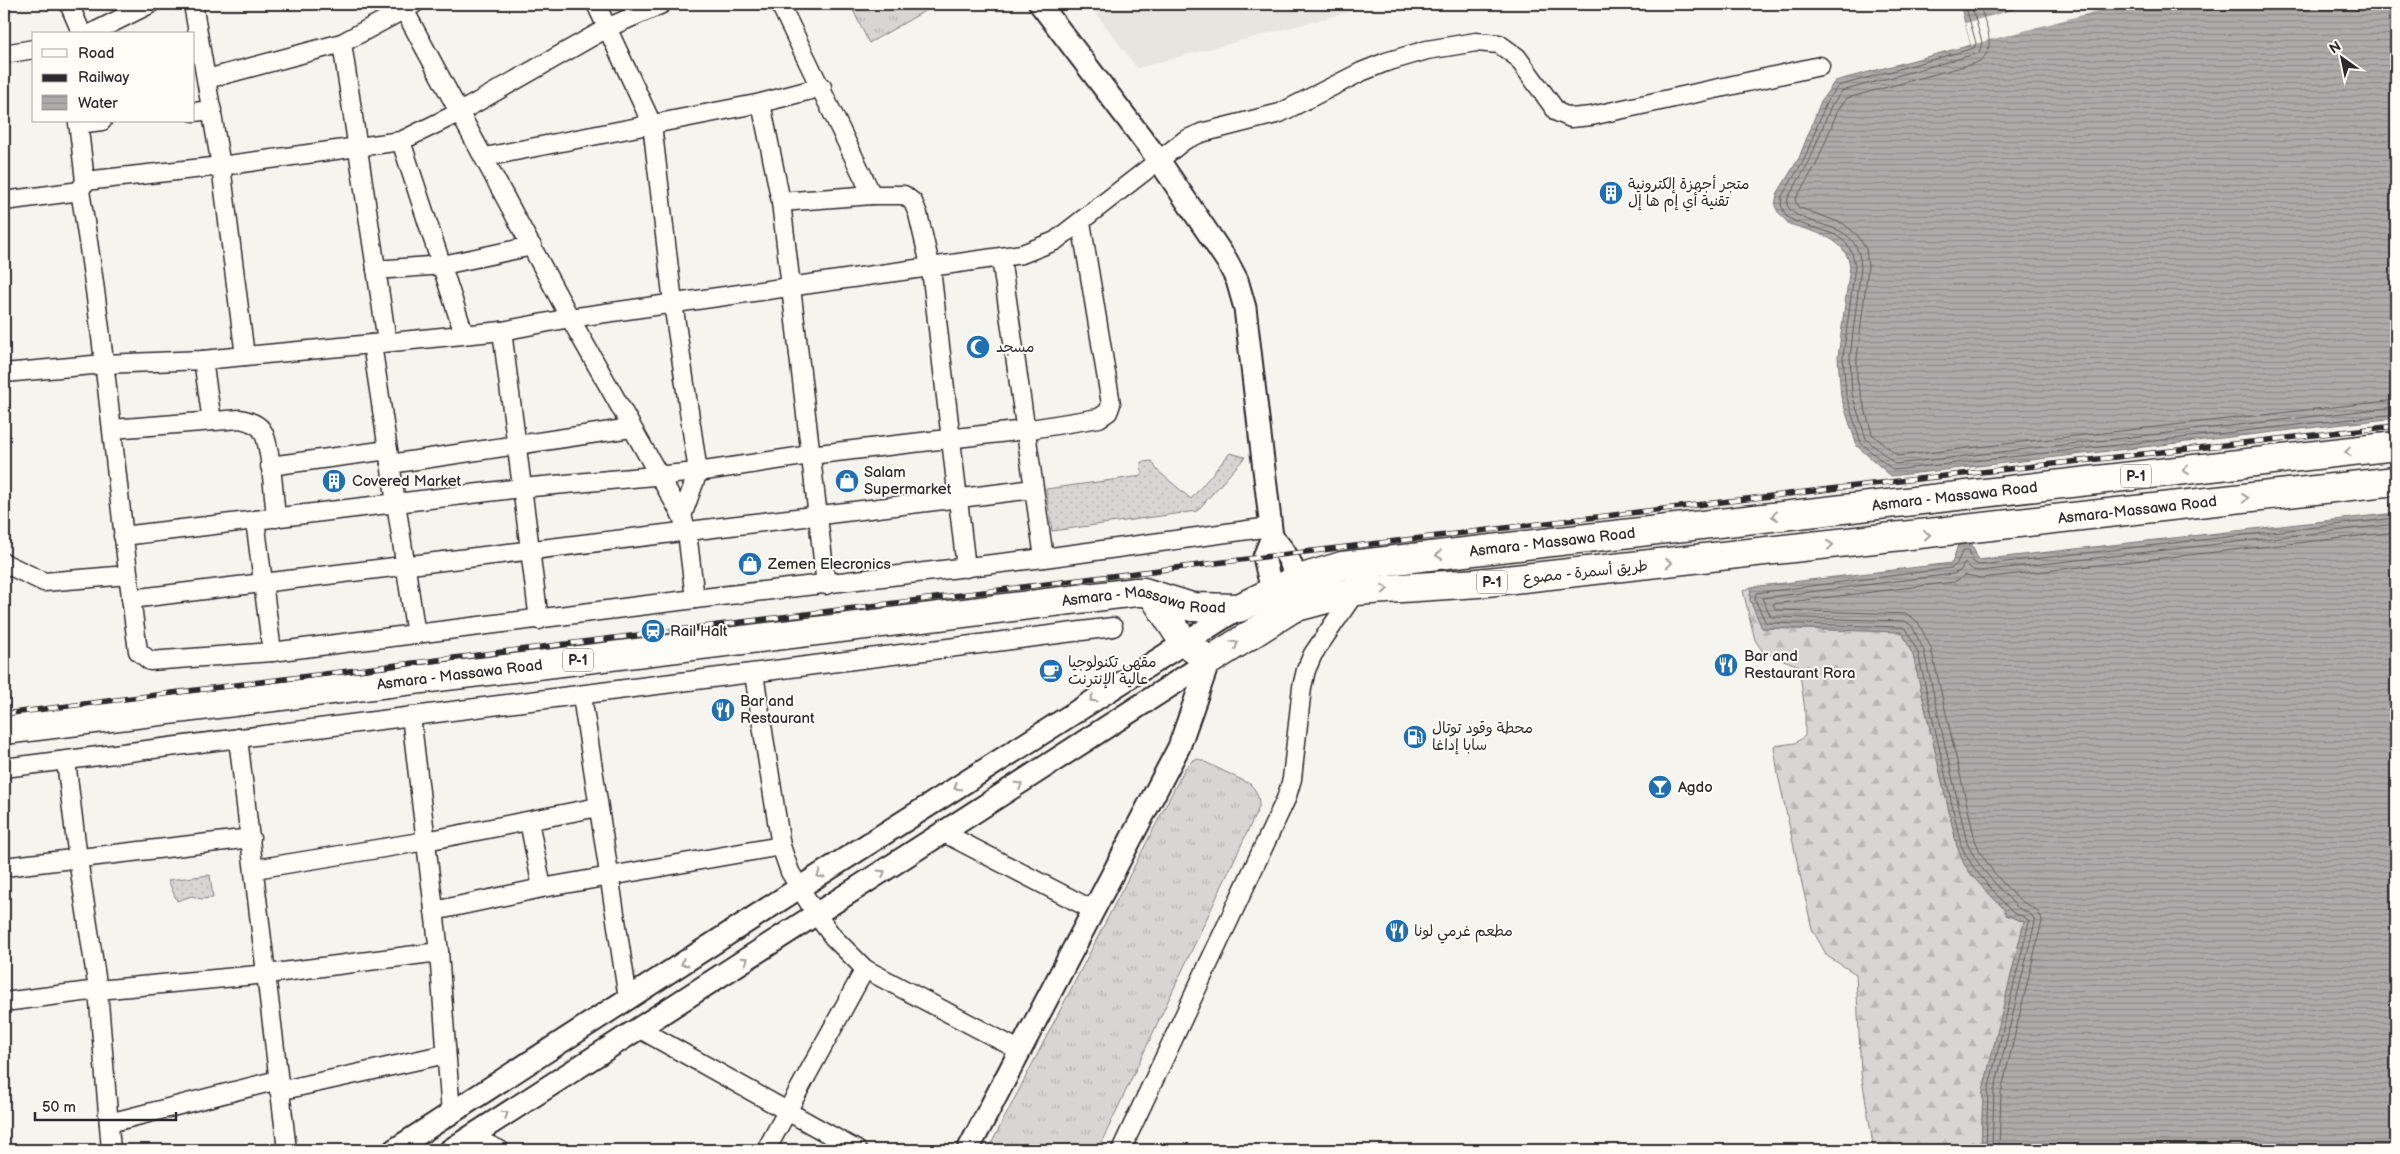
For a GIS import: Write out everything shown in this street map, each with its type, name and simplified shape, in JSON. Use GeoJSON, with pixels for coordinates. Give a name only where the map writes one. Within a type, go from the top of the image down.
{"type":"FeatureCollection","features":[{"type":"Feature","properties":{"kind":"highway","name":"Asmara - Massawa Road"},"geometry":{"type":"LineString","coordinates":[[4,730],[1144,592],[1192,607],[1238,608],[1284,585],[1342,566],[2396,446]]}},
{"type":"Feature","properties":{"kind":"highway","name":"Asmara-Massawa Road"},"geometry":{"type":"LineString","coordinates":[[1878,540],[2396,481]]}},
{"type":"Feature","properties":{"kind":"highway","name":"طريق أسمرة - مصوع"},"geometry":{"type":"LineString","coordinates":[[1209,661],[1293,608],[1356,591],[1478,583],[1878,540]]}},
{"type":"Feature","properties":{"kind":"highway"},"geometry":{"type":"LineString","coordinates":[[1474,551],[1478,583]]}},
{"type":"Feature","properties":{"kind":"highway"},"geometry":{"type":"LineString","coordinates":[[1153,595],[1183,641],[1209,661]]}},
{"type":"Feature","properties":{"kind":"street"},"geometry":{"type":"LineString","coordinates":[[69,4],[81,32]]}},
{"type":"Feature","properties":{"kind":"street"},"geometry":{"type":"LineString","coordinates":[[94,32],[150,4]]}},
{"type":"Feature","properties":{"kind":"street"},"geometry":{"type":"LineString","coordinates":[[194,4],[221,166],[244,356]]}},
{"type":"Feature","properties":{"kind":"street"},"geometry":{"type":"LineString","coordinates":[[596,4],[609,27],[652,124],[673,303],[698,472],[684,524]]}},
{"type":"Feature","properties":{"kind":"street"},"geometry":{"type":"LineString","coordinates":[[4,201],[83,186],[401,141],[458,113],[609,27],[662,4]]}},
{"type":"Feature","properties":{"kind":"street"},"geometry":{"type":"LineString","coordinates":[[780,4],[822,87],[872,195]]}},
{"type":"Feature","properties":{"kind":"street"},"geometry":{"type":"LineString","coordinates":[[1040,4],[1158,159],[1228,261],[1238,280],[1245,308],[1271,532],[1288,554],[1284,585],[1293,608]]}},
{"type":"Feature","properties":{"kind":"street"},"geometry":{"type":"LineString","coordinates":[[207,79],[303,55],[342,43],[406,6],[458,113],[485,157],[570,318],[684,524],[695,599]]}},
{"type":"Feature","properties":{"kind":"street"},"geometry":{"type":"LineString","coordinates":[[4,373],[104,364],[203,360],[464,334],[502,332],[570,318],[1022,254],[1046,245],[1081,222],[1184,140],[1201,133],[1280,113],[1360,72],[1427,50],[1476,42],[1499,44],[1517,57],[1557,112],[1571,118],[1591,116],[1820,66]]}},
{"type":"Feature","properties":{"kind":"street"},"geometry":{"type":"LineString","coordinates":[[342,43],[359,146],[376,270],[389,457],[416,635]]}},
{"type":"Feature","properties":{"kind":"street"},"geometry":{"type":"LineString","coordinates":[[4,54],[32,49]]}},
{"type":"Feature","properties":{"kind":"street"},"geometry":{"type":"LineString","coordinates":[[485,157],[761,102],[822,87]]}},
{"type":"Feature","properties":{"kind":"street"},"geometry":{"type":"LineString","coordinates":[[761,102],[781,202],[826,585]]}},
{"type":"Feature","properties":{"kind":"street"},"geometry":{"type":"LineString","coordinates":[[195,112],[212,110]]}},
{"type":"Feature","properties":{"kind":"street"},"geometry":{"type":"LineString","coordinates":[[78,122],[83,186],[138,652],[150,661],[272,652],[695,599],[1271,532]]}},
{"type":"Feature","properties":{"kind":"street"},"geometry":{"type":"LineString","coordinates":[[401,141],[464,334]]}},
{"type":"Feature","properties":{"kind":"street"},"geometry":{"type":"LineString","coordinates":[[781,202],[872,195],[904,195],[913,202],[918,214],[931,268],[966,568]]}},
{"type":"Feature","properties":{"kind":"street"},"geometry":{"type":"LineString","coordinates":[[123,536],[521,488],[698,472],[810,455],[1025,430],[1099,418],[1108,412],[1111,404],[1081,222]]}},
{"type":"Feature","properties":{"kind":"street"},"geometry":{"type":"LineString","coordinates":[[376,270],[443,265],[532,246]]}},
{"type":"Feature","properties":{"kind":"street"},"geometry":{"type":"LineString","coordinates":[[1001,258],[1044,558]]}},
{"type":"Feature","properties":{"kind":"street"},"geometry":{"type":"LineString","coordinates":[[502,332],[539,620]]}},
{"type":"Feature","properties":{"kind":"street"},"geometry":{"type":"LineString","coordinates":[[203,360],[212,421]]}},
{"type":"Feature","properties":{"kind":"street"},"geometry":{"type":"LineString","coordinates":[[112,429],[240,419],[253,422],[263,432],[270,466],[276,518]]}},
{"type":"Feature","properties":{"kind":"street"},"geometry":{"type":"LineString","coordinates":[[270,466],[389,457],[515,444],[631,428]]}},
{"type":"Feature","properties":{"kind":"street"},"geometry":{"type":"LineString","coordinates":[[131,599],[529,551],[684,524],[817,516],[1034,489]]}},
{"type":"Feature","properties":{"kind":"street"},"geometry":{"type":"LineString","coordinates":[[255,520],[272,652]]}},
{"type":"Feature","properties":{"kind":"street"},"geometry":{"type":"LineString","coordinates":[[4,563],[44,582],[128,575]]}},
{"type":"Feature","properties":{"kind":"street"},"geometry":{"type":"LineString","coordinates":[[1122,1150],[1286,799],[1292,779],[1302,687],[1309,662],[1356,591]]}},
{"type":"Feature","properties":{"kind":"street"},"geometry":{"type":"LineString","coordinates":[[394,1150],[1183,641],[1238,608]]}},
{"type":"Feature","properties":{"kind":"street"},"geometry":{"type":"LineString","coordinates":[[4,768],[1113,627]]}},
{"type":"Feature","properties":{"kind":"street"},"geometry":{"type":"LineString","coordinates":[[450,1150],[1209,661]]}},
{"type":"Feature","properties":{"kind":"street"},"geometry":{"type":"LineString","coordinates":[[968,1150],[1179,747],[1209,661]]}},
{"type":"Feature","properties":{"kind":"street"},"geometry":{"type":"LineString","coordinates":[[754,674],[780,846],[799,888],[816,914],[833,937],[865,969],[1019,1050]]}},
{"type":"Feature","properties":{"kind":"street"},"geometry":{"type":"LineString","coordinates":[[582,696],[628,999]]}},
{"type":"Feature","properties":{"kind":"street"},"geometry":{"type":"LineString","coordinates":[[411,716],[439,952],[451,1114]]}},
{"type":"Feature","properties":{"kind":"street"},"geometry":{"type":"LineString","coordinates":[[238,738],[255,869],[286,1148]]}},
{"type":"Feature","properties":{"kind":"street"},"geometry":{"type":"LineString","coordinates":[[66,761],[78,859],[98,990],[111,1150]]}},
{"type":"Feature","properties":{"kind":"street"},"geometry":{"type":"LineString","coordinates":[[255,869],[426,841],[598,808]]}},
{"type":"Feature","properties":{"kind":"street"},"geometry":{"type":"LineString","coordinates":[[529,821],[542,888]]}},
{"type":"Feature","properties":{"kind":"street"},"geometry":{"type":"LineString","coordinates":[[944,833],[1093,910]]}},
{"type":"Feature","properties":{"kind":"street"},"geometry":{"type":"LineString","coordinates":[[4,867],[251,838]]}},
{"type":"Feature","properties":{"kind":"street"},"geometry":{"type":"LineString","coordinates":[[434,911],[542,888],[609,878],[780,846]]}},
{"type":"Feature","properties":{"kind":"street"},"geometry":{"type":"LineString","coordinates":[[4,1002],[98,990],[267,974],[439,952]]}},
{"type":"Feature","properties":{"kind":"street"},"geometry":{"type":"LineString","coordinates":[[766,1150],[865,969]]}},
{"type":"Feature","properties":{"kind":"street"},"geometry":{"type":"LineString","coordinates":[[640,1029],[857,1150]]}},
{"type":"Feature","properties":{"kind":"street"},"geometry":{"type":"LineString","coordinates":[[109,1123],[279,1086],[446,1054]]}},
{"type":"Feature","properties":{"kind":"street"},"geometry":{"type":"LineString","coordinates":[[471,1137],[500,1150]]}},
{"type":"Feature","properties":{"kind":"shaded area"},"geometry":{"type":"Polygon","coordinates":[[[1089,4],[1379,4],[1137,68],[1089,4]]]}},
{"type":"Feature","properties":{"kind":"green space"},"geometry":{"type":"Polygon","coordinates":[[[850,4],[937,4],[869,43],[850,4]]]}},
{"type":"Feature","properties":{"kind":"green space"},"geometry":{"type":"Polygon","coordinates":[[[1230,453],[1245,457],[1197,511],[1052,531],[1046,489],[1142,476],[1141,462],[1152,461],[1157,470],[1191,499],[1230,453]]]}},
{"type":"Feature","properties":{"kind":"green space"},"geometry":{"type":"Polygon","coordinates":[[[1751,587],[1750,600],[1762,628],[1902,632],[1913,655],[1957,846],[1964,864],[1973,877],[2004,909],[2006,915],[2024,922],[1983,1091],[1981,1150],[1874,1150],[1861,1073],[1856,974],[1827,956],[1812,929],[1778,775],[1774,746],[1795,743],[1805,736],[1805,711],[1799,666],[1763,652],[1755,640],[1743,591],[1751,587]]]}},
{"type":"Feature","properties":{"kind":"green space"},"geometry":{"type":"Polygon","coordinates":[[[1199,759],[1250,784],[1257,794],[1259,807],[1098,1150],[988,1150],[1185,768],[1193,760],[1199,759]]]}},
{"type":"Feature","properties":{"kind":"green space"},"geometry":{"type":"Polygon","coordinates":[[[210,875],[213,898],[201,899],[192,896],[177,901],[168,880],[210,875]]]}},
{"type":"Feature","properties":{"kind":"water"},"geometry":{"type":"Polygon","coordinates":[[[1960,4],[2396,4],[2396,418],[1891,476],[1857,446],[1841,397],[1838,357],[1850,266],[1847,256],[1842,248],[1827,237],[1789,224],[1775,206],[1777,194],[1799,158],[1821,101],[1835,81],[1971,45],[1960,4]]]}},
{"type":"Feature","properties":{"kind":"water"},"geometry":{"type":"Polygon","coordinates":[[[2396,513],[2396,1150],[1981,1150],[1983,1091],[2024,922],[2006,915],[2004,909],[1973,877],[1964,864],[1957,846],[1913,655],[1902,632],[1762,628],[1750,600],[1751,587],[1952,563],[1958,545],[1972,544],[1978,560],[2396,513]]]}},
{"type":"Feature","properties":{"kind":"pier"},"geometry":{"type":"Polygon","coordinates":[[[2035,4],[2123,4],[1971,45],[1965,23],[2035,4]]]}},
{"type":"Feature","properties":{"kind":"railway"},"geometry":{"type":"LineString","coordinates":[[4,714],[1288,554],[1872,484],[2396,426]]}},
{"type":"Feature","properties":{"kind":"place","name":"متجر أجهزة إلكترونية تقنية أي إم ها إل"},"geometry":{"type":"Point","coordinates":[1611,193]}},
{"type":"Feature","properties":{"kind":"place","name":"مسجد"},"geometry":{"type":"Point","coordinates":[978,347]}},
{"type":"Feature","properties":{"kind":"place","name":"Covered Market"},"geometry":{"type":"Point","coordinates":[334,481]}},
{"type":"Feature","properties":{"kind":"place","name":"Salam Supermarket"},"geometry":{"type":"Point","coordinates":[847,481]}},
{"type":"Feature","properties":{"kind":"place","name":"Zemen Elecronics"},"geometry":{"type":"Point","coordinates":[750,564]}},
{"type":"Feature","properties":{"kind":"place","name":"Rail Halt"},"geometry":{"type":"Point","coordinates":[653,631]}},
{"type":"Feature","properties":{"kind":"place","name":"Bar and Restaurant Rora"},"geometry":{"type":"Point","coordinates":[1726,665]}},
{"type":"Feature","properties":{"kind":"place","name":"مقهى تكنولوجيا عالية الإنترنت"},"geometry":{"type":"Point","coordinates":[1051,671]}},
{"type":"Feature","properties":{"kind":"place","name":"Bar and Restaurant"},"geometry":{"type":"Point","coordinates":[723,710]}},
{"type":"Feature","properties":{"kind":"place","name":"محطة وقود توتال سابا إداغا"},"geometry":{"type":"Point","coordinates":[1415,737]}},
{"type":"Feature","properties":{"kind":"place","name":"Agdo"},"geometry":{"type":"Point","coordinates":[1660,787]}},
{"type":"Feature","properties":{"kind":"place","name":"مطعم غرمي لونا"},"geometry":{"type":"Point","coordinates":[1397,931]}}]}
